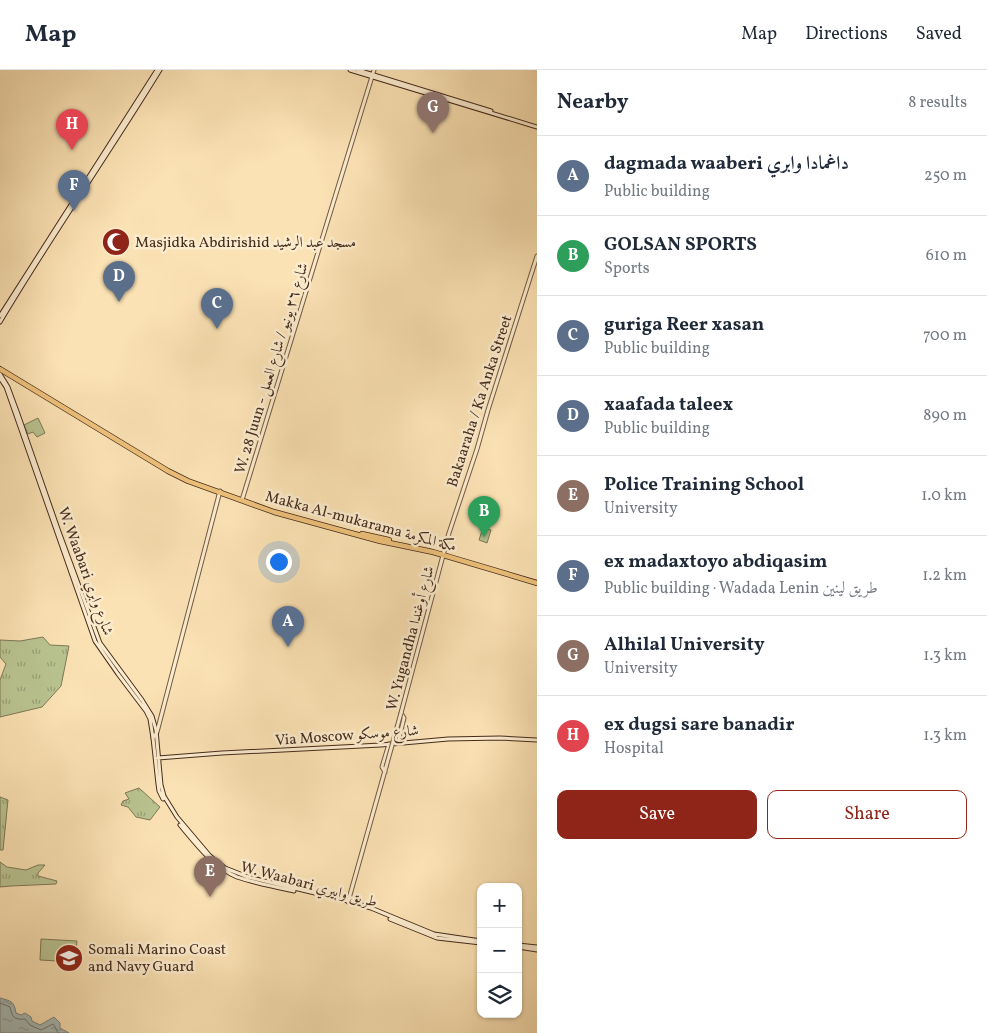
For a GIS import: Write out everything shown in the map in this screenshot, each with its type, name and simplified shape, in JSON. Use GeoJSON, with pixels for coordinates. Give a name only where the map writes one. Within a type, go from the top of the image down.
{"type":"FeatureCollection","features":[{"type":"Feature","properties":{"kind":"highway","name":"Makka Al-mukarama مكة المكرمة"},"geometry":{"type":"LineString","coordinates":[[0,368],[179,474],[220,492],[308,520],[444,554],[537,582]]}},
{"type":"Feature","properties":{"kind":"main road"},"geometry":{"type":"LineString","coordinates":[[0,316],[138,107],[158,70]]}},
{"type":"Feature","properties":{"kind":"main road"},"geometry":{"type":"LineString","coordinates":[[350,70],[373,74]]}},
{"type":"Feature","properties":{"kind":"main road"},"geometry":{"type":"LineString","coordinates":[[358,70],[537,126]]}},
{"type":"Feature","properties":{"kind":"main road","name":"W. 28 Juun - شارع ٢٦ يونيو / شارع العمل"},"geometry":{"type":"LineString","coordinates":[[242,499],[373,74]]}},
{"type":"Feature","properties":{"kind":"main road"},"geometry":{"type":"LineString","coordinates":[[0,322],[42,251]]}},
{"type":"Feature","properties":{"kind":"main road","name":"Bakaaraha / Ka Anka Street"},"geometry":{"type":"LineString","coordinates":[[444,554],[537,256]]}},
{"type":"Feature","properties":{"kind":"main road","name":"W. Waabari شارع وابري"},"geometry":{"type":"LineString","coordinates":[[0,374],[8,386],[100,643],[149,710],[155,726],[154,737]]}},
{"type":"Feature","properties":{"kind":"main road","name":"W. Waabari شارع وابري"},"geometry":{"type":"LineString","coordinates":[[0,378],[6,387],[95,641],[150,719],[158,758],[161,789],[171,809],[210,856],[235,873],[348,902]]}},
{"type":"Feature","properties":{"kind":"main road"},"geometry":{"type":"LineString","coordinates":[[154,737],[169,689],[220,492]]}},
{"type":"Feature","properties":{"kind":"main road","name":"W. Yugandha شارع أوغندا"},"geometry":{"type":"LineString","coordinates":[[348,902],[444,554]]}},
{"type":"Feature","properties":{"kind":"main road"},"geometry":{"type":"LineString","coordinates":[[398,744],[404,718],[401,713]]}},
{"type":"Feature","properties":{"kind":"main road","name":"W. Waabari طريق وابيري"},"geometry":{"type":"LineString","coordinates":[[154,737],[158,784],[162,796],[176,820],[210,859],[225,870],[237,877],[348,902],[369,909],[435,938],[477,942]]}},
{"type":"Feature","properties":{"kind":"main road","name":"Via Moscow شارع موسكو"},"geometry":{"type":"LineString","coordinates":[[158,758],[398,744],[465,738],[537,740]]}},
{"type":"Feature","properties":{"kind":"main road"},"geometry":{"type":"LineString","coordinates":[[385,772],[382,767],[389,744]]}},
{"type":"Feature","properties":{"kind":"main road"},"geometry":{"type":"LineString","coordinates":[[522,947],[537,949]]}},
{"type":"Feature","properties":{"kind":"green space"},"geometry":{"type":"Polygon","coordinates":[[[38,418],[45,433],[37,437],[33,432],[28,434],[24,425],[38,418]]]}},
{"type":"Feature","properties":{"kind":"green space"},"geometry":{"type":"Polygon","coordinates":[[[483,528],[491,530],[487,543],[479,540],[483,528]]]}},
{"type":"Feature","properties":{"kind":"green space"},"geometry":{"type":"Polygon","coordinates":[[[43,637],[50,645],[69,646],[61,686],[42,707],[0,717],[0,680],[6,664],[0,657],[0,640],[20,641],[43,637]]]}},
{"type":"Feature","properties":{"kind":"green space"},"geometry":{"type":"Polygon","coordinates":[[[139,788],[160,807],[150,820],[136,817],[128,807],[121,805],[123,801],[129,799],[125,793],[139,788]]]}},
{"type":"Feature","properties":{"kind":"green space"},"geometry":{"type":"Polygon","coordinates":[[[0,797],[8,800],[3,850],[0,850],[0,797]]]}},
{"type":"Feature","properties":{"kind":"green space"},"geometry":{"type":"Polygon","coordinates":[[[0,862],[7,867],[26,870],[38,865],[45,865],[38,873],[38,876],[57,881],[56,884],[0,887],[0,862]]]}},
{"type":"Feature","properties":{"kind":"green space"},"geometry":{"type":"Polygon","coordinates":[[[41,939],[77,941],[75,962],[40,960],[41,939]]]}},
{"type":"Feature","properties":{"kind":"water"},"geometry":{"type":"Polygon","coordinates":[[[0,998],[11,1002],[16,1013],[21,1015],[25,1013],[31,1017],[32,1021],[40,1025],[54,1017],[60,1023],[60,1028],[69,1033],[0,1033],[0,998]]]}},
{"type":"Feature","properties":{"kind":"place","name":"Alhilal University"},"geometry":{"type":"Point","coordinates":[433,133]}},
{"type":"Feature","properties":{"kind":"place","name":"ex dugsi sare banadir"},"geometry":{"type":"Point","coordinates":[72,150]}},
{"type":"Feature","properties":{"kind":"place","name":"ex madaxtoyo abdiqasim"},"geometry":{"type":"Point","coordinates":[74,211]}},
{"type":"Feature","properties":{"kind":"place","name":"Masjidka Abdirishid مسجد عبد الرشيد"},"geometry":{"type":"Point","coordinates":[116,242]}},
{"type":"Feature","properties":{"kind":"place","name":"xaafada taleex"},"geometry":{"type":"Point","coordinates":[119,302]}},
{"type":"Feature","properties":{"kind":"place","name":"guriga Reer xasan"},"geometry":{"type":"Point","coordinates":[217,329]}},
{"type":"Feature","properties":{"kind":"place","name":"GOLSAN SPORTS"},"geometry":{"type":"Point","coordinates":[484,537]}},
{"type":"Feature","properties":{"kind":"place","name":"dagmada waaberi داغمادا وابري"},"geometry":{"type":"Point","coordinates":[288,647]}},
{"type":"Feature","properties":{"kind":"place","name":"Police Training School"},"geometry":{"type":"Point","coordinates":[210,897]}},
{"type":"Feature","properties":{"kind":"place","name":"Somali Marino Coast and Navy Guard"},"geometry":{"type":"Point","coordinates":[69,958]}}]}
